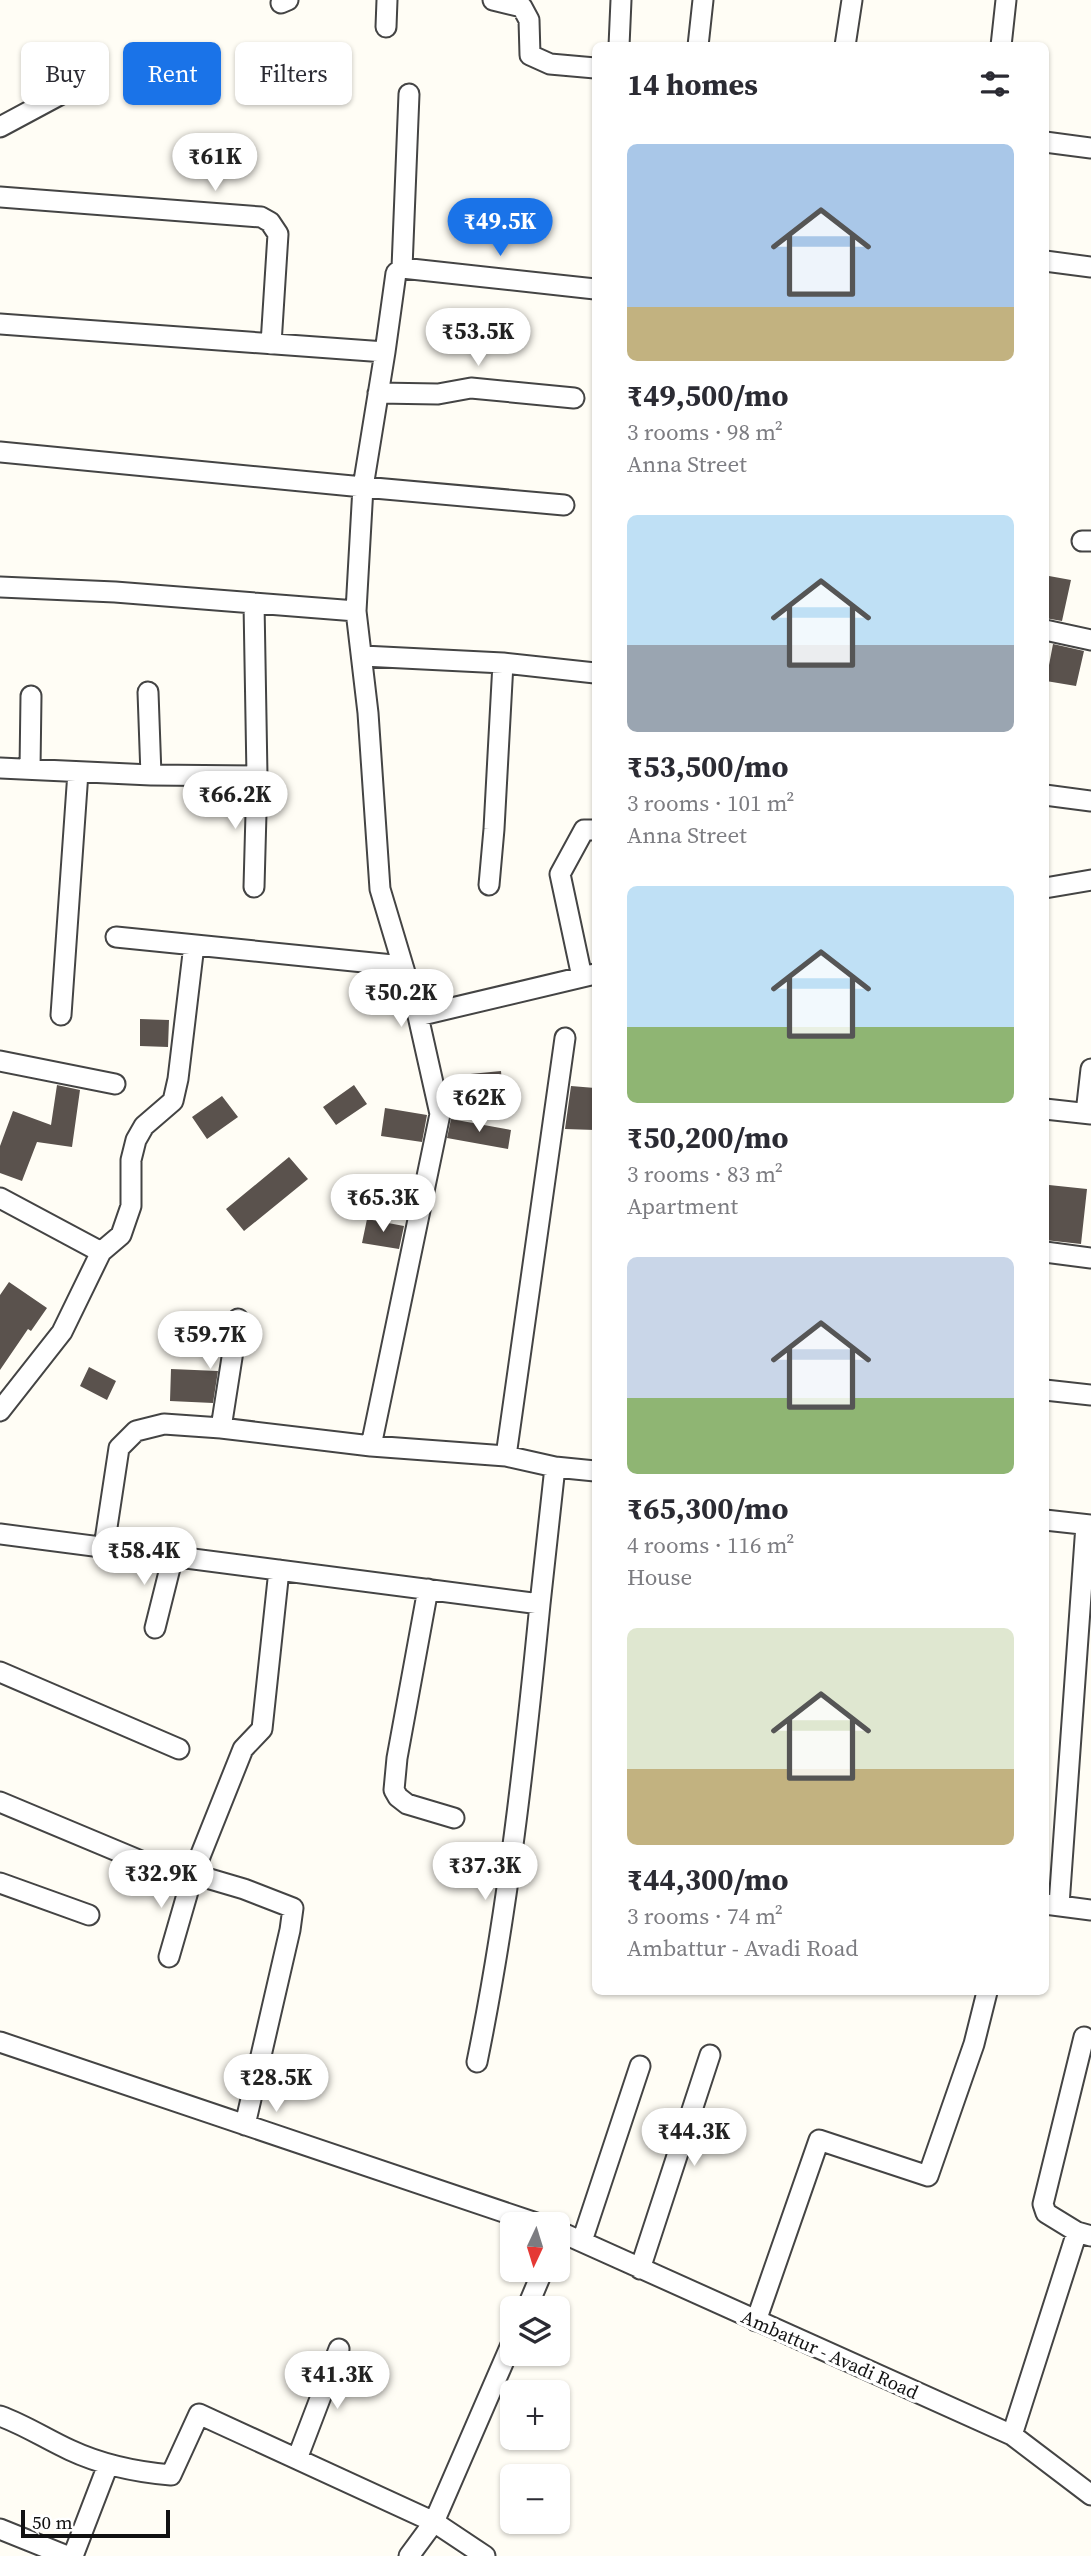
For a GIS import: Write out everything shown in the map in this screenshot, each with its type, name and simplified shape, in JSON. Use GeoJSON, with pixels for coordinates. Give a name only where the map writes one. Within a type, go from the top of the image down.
{"type":"FeatureCollection","features":[{"type":"Feature","properties":{"kind":"street"},"geometry":{"type":"LineString","coordinates":[[386,27],[387,0]]}},
{"type":"Feature","properties":{"kind":"street"},"geometry":{"type":"LineString","coordinates":[[494,0],[522,7],[529,20],[530,55],[550,64],[592,68]]}},
{"type":"Feature","properties":{"kind":"street"},"geometry":{"type":"LineString","coordinates":[[619,42],[621,0]]}},
{"type":"Feature","properties":{"kind":"street"},"geometry":{"type":"LineString","coordinates":[[698,42],[703,0]]}},
{"type":"Feature","properties":{"kind":"street"},"geometry":{"type":"LineString","coordinates":[[846,42],[852,0]]}},
{"type":"Feature","properties":{"kind":"street"},"geometry":{"type":"LineString","coordinates":[[1001,42],[1006,0]]}},
{"type":"Feature","properties":{"kind":"street"},"geometry":{"type":"LineString","coordinates":[[402,268],[409,94]]}},
{"type":"Feature","properties":{"kind":"street"},"geometry":{"type":"LineString","coordinates":[[0,127],[41,105]]}},
{"type":"Feature","properties":{"kind":"street"},"geometry":{"type":"LineString","coordinates":[[1049,143],[1091,148]]}},
{"type":"Feature","properties":{"kind":"street"},"geometry":{"type":"LineString","coordinates":[[0,197],[261,217],[270,222],[278,234],[271,344]]}},
{"type":"Feature","properties":{"kind":"street"},"geometry":{"type":"LineString","coordinates":[[1049,262],[1091,267]]}},
{"type":"Feature","properties":{"kind":"street"},"geometry":{"type":"LineString","coordinates":[[370,1446],[440,1114],[418,1016],[380,889],[363,656],[355,611],[363,487],[396,273],[402,268],[592,289]]}},
{"type":"Feature","properties":{"kind":"street"},"geometry":{"type":"LineString","coordinates":[[0,324],[385,352]]}},
{"type":"Feature","properties":{"kind":"street"},"geometry":{"type":"LineString","coordinates":[[378,393],[438,394],[471,388],[574,398]]}},
{"type":"Feature","properties":{"kind":"street"},"geometry":{"type":"LineString","coordinates":[[0,452],[565,505]]}},
{"type":"Feature","properties":{"kind":"street"},"geometry":{"type":"LineString","coordinates":[[0,587],[116,592],[355,611]]}},
{"type":"Feature","properties":{"kind":"street"},"geometry":{"type":"LineString","coordinates":[[254,603],[257,776],[254,887]]}},
{"type":"Feature","properties":{"kind":"street"},"geometry":{"type":"LineString","coordinates":[[1049,631],[1091,640]]}},
{"type":"Feature","properties":{"kind":"street"},"geometry":{"type":"LineString","coordinates":[[363,656],[503,663],[592,673]]}},
{"type":"Feature","properties":{"kind":"street"},"geometry":{"type":"LineString","coordinates":[[489,885],[503,663]]}},
{"type":"Feature","properties":{"kind":"street"},"geometry":{"type":"LineString","coordinates":[[148,692],[151,775]]}},
{"type":"Feature","properties":{"kind":"street"},"geometry":{"type":"LineString","coordinates":[[30,769],[31,696]]}},
{"type":"Feature","properties":{"kind":"street"},"geometry":{"type":"LineString","coordinates":[[0,768],[151,775],[257,776]]}},
{"type":"Feature","properties":{"kind":"street"},"geometry":{"type":"LineString","coordinates":[[61,1015],[78,772]]}},
{"type":"Feature","properties":{"kind":"street"},"geometry":{"type":"LineString","coordinates":[[1049,796],[1091,801]]}},
{"type":"Feature","properties":{"kind":"street"},"geometry":{"type":"LineString","coordinates":[[418,1016],[588,975],[560,874],[584,830],[592,830]]}},
{"type":"Feature","properties":{"kind":"street"},"geometry":{"type":"LineString","coordinates":[[1049,887],[1091,880]]}},
{"type":"Feature","properties":{"kind":"street"},"geometry":{"type":"LineString","coordinates":[[116,937],[403,966]]}},
{"type":"Feature","properties":{"kind":"street"},"geometry":{"type":"LineString","coordinates":[[4,1401],[62,1332],[101,1252],[121,1235],[131,1206],[131,1160],[136,1140],[144,1126],[173,1101],[194,945]]}},
{"type":"Feature","properties":{"kind":"street"},"geometry":{"type":"LineString","coordinates":[[506,1456],[565,1038]]}},
{"type":"Feature","properties":{"kind":"street"},"geometry":{"type":"LineString","coordinates":[[0,1060],[115,1084]]}},
{"type":"Feature","properties":{"kind":"street"},"geometry":{"type":"LineString","coordinates":[[1049,1109],[1088,1114],[1091,1069]]}},
{"type":"Feature","properties":{"kind":"street"},"geometry":{"type":"LineString","coordinates":[[0,1198],[101,1252]]}},
{"type":"Feature","properties":{"kind":"street"},"geometry":{"type":"LineString","coordinates":[[1049,1253],[1091,1258]]}},
{"type":"Feature","properties":{"kind":"street"},"geometry":{"type":"LineString","coordinates":[[221,1428],[238,1319]]}},
{"type":"Feature","properties":{"kind":"street"},"geometry":{"type":"LineString","coordinates":[[1049,1391],[1091,1395]]}},
{"type":"Feature","properties":{"kind":"street"},"geometry":{"type":"LineString","coordinates":[[104,1547],[119,1448],[136,1431],[164,1424],[370,1446],[506,1456],[555,1467],[592,1471]]}},
{"type":"Feature","properties":{"kind":"street"},"geometry":{"type":"LineString","coordinates":[[477,2062],[496,1969],[512,1857],[555,1467]]}},
{"type":"Feature","properties":{"kind":"street"},"geometry":{"type":"LineString","coordinates":[[1049,1520],[1088,1525],[1052,1905],[1091,1910]]}},
{"type":"Feature","properties":{"kind":"street"},"geometry":{"type":"LineString","coordinates":[[0,1534],[540,1604]]}},
{"type":"Feature","properties":{"kind":"street"},"geometry":{"type":"LineString","coordinates":[[155,1628],[173,1556]]}},
{"type":"Feature","properties":{"kind":"street"},"geometry":{"type":"LineString","coordinates":[[169,1957],[193,1874],[243,1749],[262,1729],[279,1570]]}},
{"type":"Feature","properties":{"kind":"street"},"geometry":{"type":"LineString","coordinates":[[428,1589],[397,1758],[394,1790],[407,1804],[454,1818]]}},
{"type":"Feature","properties":{"kind":"street"},"geometry":{"type":"LineString","coordinates":[[0,1672],[179,1749]]}},
{"type":"Feature","properties":{"kind":"street"},"geometry":{"type":"LineString","coordinates":[[0,1802],[141,1861]]}},
{"type":"Feature","properties":{"kind":"street"},"geometry":{"type":"LineString","coordinates":[[193,1874],[293,1908],[245,2125]]}},
{"type":"Feature","properties":{"kind":"street"},"geometry":{"type":"LineString","coordinates":[[0,1883],[89,1915]]}},
{"type":"Feature","properties":{"kind":"street"},"geometry":{"type":"LineString","coordinates":[[756,2321],[819,2140],[928,2176],[974,2044],[987,1995]]}},
{"type":"Feature","properties":{"kind":"street"},"geometry":{"type":"LineString","coordinates":[[1012,2435],[1084,2234],[1046,2213],[1043,2204],[1084,2037]]}},
{"type":"Feature","properties":{"kind":"street"},"geometry":{"type":"LineString","coordinates":[[0,2042],[503,2212]]}},
{"type":"Feature","properties":{"kind":"street"},"geometry":{"type":"LineString","coordinates":[[640,2269],[710,2055]]}},
{"type":"Feature","properties":{"kind":"street"},"geometry":{"type":"LineString","coordinates":[[582,2242],[640,2066]]}},
{"type":"Feature","properties":{"kind":"street","name":"Ambattur - Avadi Road"},"geometry":{"type":"LineString","coordinates":[[570,2237],[1012,2435],[1091,2494]]}},
{"type":"Feature","properties":{"kind":"street"},"geometry":{"type":"LineString","coordinates":[[297,2459],[339,2349]]}},
{"type":"Feature","properties":{"kind":"street"},"geometry":{"type":"LineString","coordinates":[[409,2556],[434,2522],[502,2366]]}},
{"type":"Feature","properties":{"kind":"street"},"geometry":{"type":"LineString","coordinates":[[0,2416],[72,2451],[108,2465],[146,2473],[172,2474],[199,2414],[434,2522],[485,2556]]}},
{"type":"Feature","properties":{"kind":"street"},"geometry":{"type":"LineString","coordinates":[[73,2556],[108,2465]]}},
{"type":"Feature","properties":{"kind":"street"},"geometry":{"type":"LineString","coordinates":[[0,2529],[67,2556]]}},
{"type":"Feature","properties":{"kind":"building"},"geometry":{"type":"Polygon","coordinates":[[[1049,576],[1071,580],[1062,621],[1049,619],[1049,576]]]}},
{"type":"Feature","properties":{"kind":"building"},"geometry":{"type":"Polygon","coordinates":[[[1053,644],[1084,651],[1076,686],[1049,682],[1053,644]]]}},
{"type":"Feature","properties":{"kind":"building"},"geometry":{"type":"Polygon","coordinates":[[[140,1019],[169,1020],[168,1047],[140,1046],[140,1019]]]}},
{"type":"Feature","properties":{"kind":"building"},"geometry":{"type":"Polygon","coordinates":[[[501,1071],[503,1096],[462,1099],[460,1075],[501,1071]]]}},
{"type":"Feature","properties":{"kind":"building"},"geometry":{"type":"Polygon","coordinates":[[[57,1085],[80,1090],[72,1147],[37,1142],[22,1181],[0,1173],[0,1146],[13,1111],[51,1125],[57,1085]]]}},
{"type":"Feature","properties":{"kind":"building"},"geometry":{"type":"Polygon","coordinates":[[[354,1085],[367,1104],[336,1125],[323,1107],[354,1085]]]}},
{"type":"Feature","properties":{"kind":"building"},"geometry":{"type":"Polygon","coordinates":[[[571,1086],[592,1088],[592,1130],[565,1129],[571,1086]]]}},
{"type":"Feature","properties":{"kind":"building"},"geometry":{"type":"Polygon","coordinates":[[[222,1096],[238,1117],[207,1139],[192,1117],[222,1096]]]}},
{"type":"Feature","properties":{"kind":"building"},"geometry":{"type":"Polygon","coordinates":[[[385,1108],[427,1115],[422,1142],[381,1136],[385,1108]]]}},
{"type":"Feature","properties":{"kind":"building"},"geometry":{"type":"Polygon","coordinates":[[[451,1119],[511,1130],[508,1149],[447,1138],[451,1119]]]}},
{"type":"Feature","properties":{"kind":"building"},"geometry":{"type":"Polygon","coordinates":[[[289,1157],[308,1179],[244,1231],[226,1209],[289,1157]]]}},
{"type":"Feature","properties":{"kind":"building"},"geometry":{"type":"Polygon","coordinates":[[[1049,1185],[1087,1189],[1081,1244],[1049,1240],[1049,1185]]]}},
{"type":"Feature","properties":{"kind":"building"},"geometry":{"type":"Polygon","coordinates":[[[367,1219],[404,1226],[399,1249],[362,1243],[367,1219]]]}},
{"type":"Feature","properties":{"kind":"building"},"geometry":{"type":"Polygon","coordinates":[[[9,1282],[47,1308],[31,1331],[28,1329],[0,1370],[0,1295],[9,1282]]]}},
{"type":"Feature","properties":{"kind":"building"},"geometry":{"type":"Polygon","coordinates":[[[89,1367],[116,1381],[107,1400],[80,1386],[89,1367]]]}},
{"type":"Feature","properties":{"kind":"building"},"geometry":{"type":"Polygon","coordinates":[[[171,1369],[218,1371],[213,1403],[170,1401],[171,1369]]]}}]}
